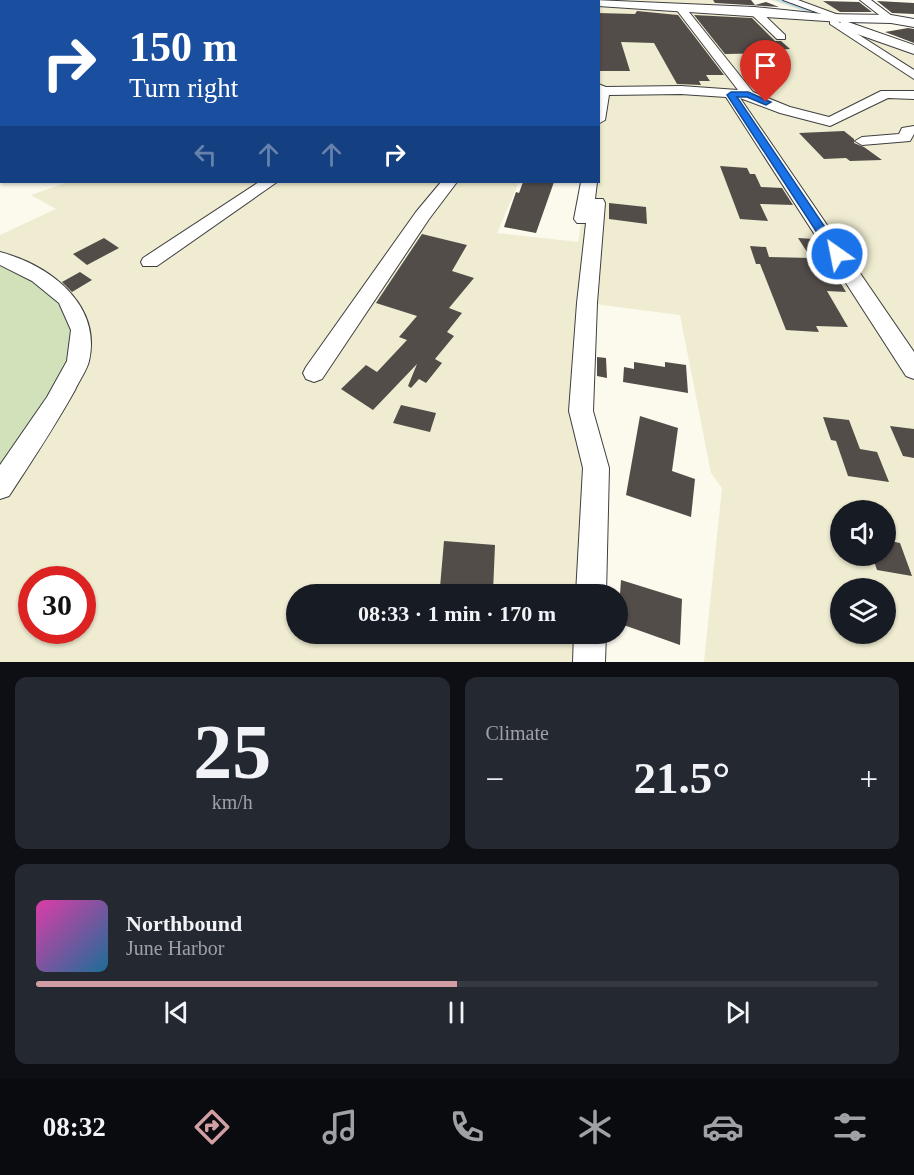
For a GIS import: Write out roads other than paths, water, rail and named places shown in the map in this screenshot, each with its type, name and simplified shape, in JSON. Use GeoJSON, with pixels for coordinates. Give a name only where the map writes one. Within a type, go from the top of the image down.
{"type":"FeatureCollection","features":[{"type":"Feature","properties":{"kind":"street"},"geometry":{"type":"LineString","coordinates":[[770,0],[832,18],[914,75]]}},
{"type":"Feature","properties":{"kind":"street"},"geometry":{"type":"LineString","coordinates":[[788,0],[914,50]]}},
{"type":"Feature","properties":{"kind":"street"},"geometry":{"type":"LineString","coordinates":[[865,0],[891,19]]}},
{"type":"Feature","properties":{"kind":"street"},"geometry":{"type":"LineString","coordinates":[[600,2],[832,18],[891,19],[914,23]]}},
{"type":"Feature","properties":{"kind":"street"},"geometry":{"type":"LineString","coordinates":[[681,9],[740,95],[914,370]]}},
{"type":"Feature","properties":{"kind":"street"},"geometry":{"type":"LineString","coordinates":[[754,11],[781,37]]}},
{"type":"Feature","properties":{"kind":"street"},"geometry":{"type":"LineString","coordinates":[[601,89],[700,91],[740,95],[830,122],[886,94],[914,94]]}},
{"type":"Feature","properties":{"kind":"street"},"geometry":{"type":"LineString","coordinates":[[862,141],[905,138],[907,131],[914,130]]}},
{"type":"Feature","properties":{"kind":"street"},"geometry":{"type":"LineString","coordinates":[[150,262],[268,183]]}},
{"type":"Feature","properties":{"kind":"street"},"geometry":{"type":"LineString","coordinates":[[314,373],[422,216],[448,183]]}},
{"type":"Feature","properties":{"kind":"street"},"geometry":{"type":"LineString","coordinates":[[581,234],[593,192]]}},
{"type":"Feature","properties":{"kind":"street"},"geometry":{"type":"LineString","coordinates":[[591,584],[596,468],[581,411],[593,192]]}},
{"type":"Feature","properties":{"kind":"street"},"geometry":{"type":"LineString","coordinates":[[0,258],[39,276],[68,299],[81,330],[78,362],[55,404],[0,487]]}},
{"type":"Feature","properties":{"kind":"street"},"geometry":{"type":"LineString","coordinates":[[589,662],[590,644]]}},
{"type":"Feature","properties":{"kind":"waterway"},"geometry":{"type":"LineString","coordinates":[[779,0],[841,21]]}}]}
